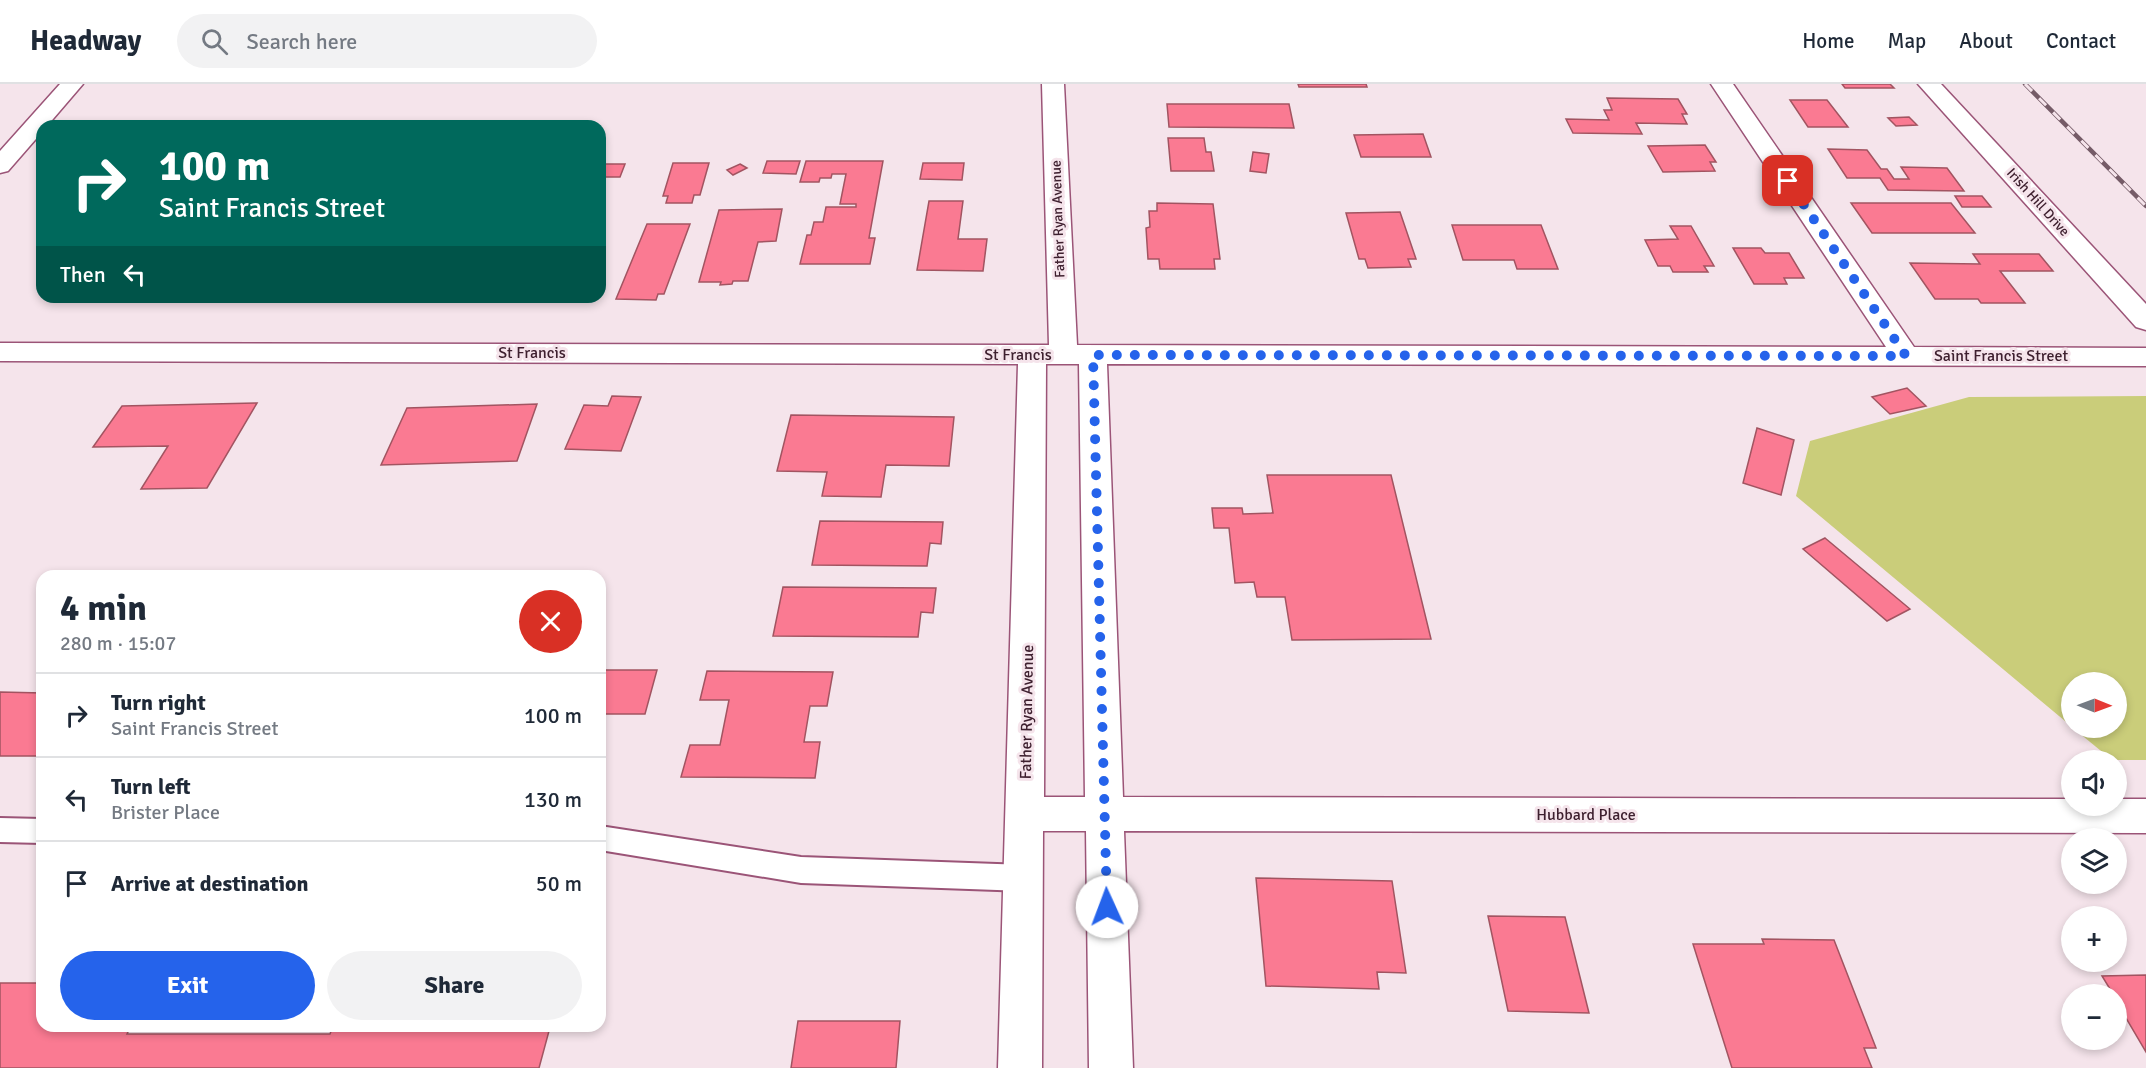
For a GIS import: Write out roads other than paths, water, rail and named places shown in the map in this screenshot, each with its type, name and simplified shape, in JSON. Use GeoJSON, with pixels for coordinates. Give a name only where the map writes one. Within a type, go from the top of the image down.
{"type":"FeatureCollection","features":[{"type":"Feature","properties":{"kind":"street"},"geometry":{"type":"LineString","coordinates":[[40,120],[72,84]]}},
{"type":"Feature","properties":{"kind":"street","name":"Father Ryan Avenue"},"geometry":{"type":"LineString","coordinates":[[1053,84],[1063,355],[1104,815],[1111,1068]]}},
{"type":"Feature","properties":{"kind":"street"},"geometry":{"type":"LineString","coordinates":[[1722,84],[1906,356]]}},
{"type":"Feature","properties":{"kind":"street","name":"Irish Hill Drive"},"geometry":{"type":"LineString","coordinates":[[1929,84],[2146,321]]}},
{"type":"Feature","properties":{"kind":"street"},"geometry":{"type":"LineString","coordinates":[[0,166],[36,125]]}},
{"type":"Feature","properties":{"kind":"street","name":"St Francis"},"geometry":{"type":"LineString","coordinates":[[0,352],[1063,355]]}},
{"type":"Feature","properties":{"kind":"street","name":"Father Ryan Avenue"},"geometry":{"type":"LineString","coordinates":[[1020,1068],[1026,813],[1063,355]]}},
{"type":"Feature","properties":{"kind":"street","name":"Saint Francis Street"},"geometry":{"type":"LineString","coordinates":[[1063,355],[2146,357]]}},
{"type":"Feature","properties":{"kind":"street","name":"Hubbard Place"},"geometry":{"type":"LineString","coordinates":[[1026,813],[2146,816]]}},
{"type":"Feature","properties":{"kind":"lane"},"geometry":{"type":"LineString","coordinates":[[0,830],[36,831]]}},
{"type":"Feature","properties":{"kind":"lane"},"geometry":{"type":"LineString","coordinates":[[606,839],[801,870],[1024,878]]}},
{"type":"Feature","properties":{"kind":"railway"},"geometry":{"type":"LineString","coordinates":[[2025,84],[2146,206]]}}]}
